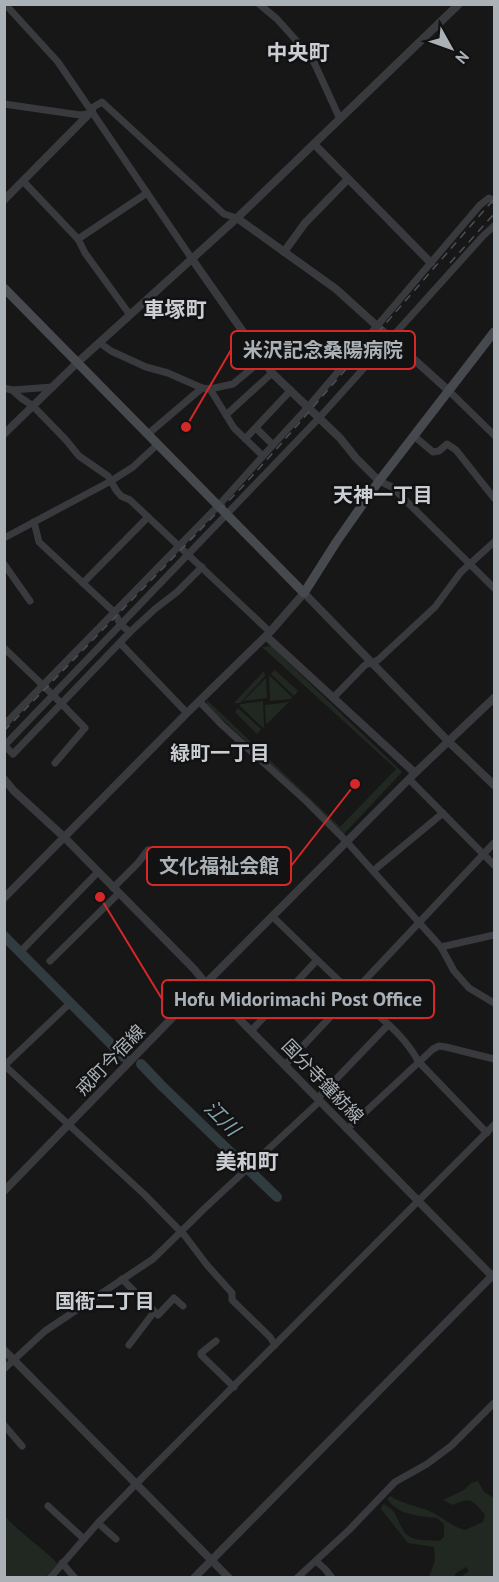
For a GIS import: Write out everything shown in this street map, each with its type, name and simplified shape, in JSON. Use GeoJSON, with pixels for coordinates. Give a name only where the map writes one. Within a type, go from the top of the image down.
{"type":"FeatureCollection","features":[{"type":"Feature","properties":{"kind":"main road"},"geometry":{"type":"LineString","coordinates":[[4,288],[304,593],[337,541],[380,481],[492,339]]}},
{"type":"Feature","properties":{"kind":"street"},"geometry":{"type":"LineString","coordinates":[[5,4],[58,62],[272,373],[340,438],[356,458],[380,481],[392,487],[495,588]]}},
{"type":"Feature","properties":{"kind":"street"},"geometry":{"type":"LineString","coordinates":[[260,4],[277,19],[312,58],[340,119]]}},
{"type":"Feature","properties":{"kind":"street"},"geometry":{"type":"LineString","coordinates":[[4,434],[78,362],[237,218],[459,4]]}},
{"type":"Feature","properties":{"kind":"street"},"geometry":{"type":"LineString","coordinates":[[4,200],[90,111],[102,102],[224,214],[237,218],[336,289],[495,435]]}},
{"type":"Feature","properties":{"kind":"street"},"geometry":{"type":"LineString","coordinates":[[4,104],[80,115],[90,111]]}},
{"type":"Feature","properties":{"kind":"street"},"geometry":{"type":"LineString","coordinates":[[314,144],[431,263]]}},
{"type":"Feature","properties":{"kind":"street"},"geometry":{"type":"LineString","coordinates":[[284,252],[305,222],[348,178]]}},
{"type":"Feature","properties":{"kind":"street"},"geometry":{"type":"LineString","coordinates":[[23,181],[78,239],[85,253],[130,315]]}},
{"type":"Feature","properties":{"kind":"street"},"geometry":{"type":"LineString","coordinates":[[78,239],[147,193]]}},
{"type":"Feature","properties":{"kind":"street"},"geometry":{"type":"LineString","coordinates":[[4,725],[218,506],[308,407],[480,205],[489,198],[495,201]]}},
{"type":"Feature","properties":{"kind":"street"},"geometry":{"type":"LineString","coordinates":[[202,567],[177,592],[130,632],[13,754],[5,746],[227,516],[483,236],[495,226]]}},
{"type":"Feature","properties":{"kind":"street"},"geometry":{"type":"LineString","coordinates":[[100,343],[111,351],[137,363],[206,389],[234,428],[263,456]]}},
{"type":"Feature","properties":{"kind":"street"},"geometry":{"type":"LineString","coordinates":[[148,434],[206,389],[233,384],[262,360]]}},
{"type":"Feature","properties":{"kind":"street"},"geometry":{"type":"LineString","coordinates":[[226,415],[272,373]]}},
{"type":"Feature","properties":{"kind":"street"},"geometry":{"type":"LineString","coordinates":[[8,389],[53,387]]}},
{"type":"Feature","properties":{"kind":"street"},"geometry":{"type":"LineString","coordinates":[[8,389],[33,406],[79,456],[108,476],[121,496],[130,500],[202,567],[412,776],[443,813],[495,865]]}},
{"type":"Feature","properties":{"kind":"street"},"geometry":{"type":"LineString","coordinates":[[245,439],[291,390]]}},
{"type":"Feature","properties":{"kind":"street"},"geometry":{"type":"LineString","coordinates":[[256,428],[273,445]]}},
{"type":"Feature","properties":{"kind":"street"},"geometry":{"type":"LineString","coordinates":[[414,436],[433,452],[439,451],[447,444],[456,450],[495,498]]}},
{"type":"Feature","properties":{"kind":"street"},"geometry":{"type":"LineString","coordinates":[[4,538],[111,481],[133,467],[158,444]]}},
{"type":"Feature","properties":{"kind":"street"},"geometry":{"type":"LineString","coordinates":[[84,583],[148,517]]}},
{"type":"Feature","properties":{"kind":"street"},"geometry":{"type":"LineString","coordinates":[[34,522],[39,542],[114,612],[122,625],[130,632]]}},
{"type":"Feature","properties":{"kind":"street"},"geometry":{"type":"LineString","coordinates":[[333,698],[365,665],[378,660],[435,607],[460,572],[495,542]]}},
{"type":"Feature","properties":{"kind":"street"},"geometry":{"type":"LineString","coordinates":[[4,564],[30,601]]}},
{"type":"Feature","properties":{"kind":"street"},"geometry":{"type":"LineString","coordinates":[[4,898],[187,712],[268,634],[304,593],[448,741],[495,785]]}},
{"type":"Feature","properties":{"kind":"street"},"geometry":{"type":"LineString","coordinates":[[120,642],[187,712]]}},
{"type":"Feature","properties":{"kind":"street"},"geometry":{"type":"LineString","coordinates":[[4,648],[85,728],[55,763]]}},
{"type":"Feature","properties":{"kind":"street"},"geometry":{"type":"LineString","coordinates":[[199,701],[347,842],[441,948],[451,966],[469,988],[495,1003]]}},
{"type":"Feature","properties":{"kind":"street","name":"戒町今宿線"},"geometry":{"type":"LineString","coordinates":[[4,1191],[412,776],[448,741],[492,704]]}},
{"type":"Feature","properties":{"kind":"street","name":"国分寺鐘紡線"},"geometry":{"type":"LineString","coordinates":[[4,779],[64,837],[251,1031],[494,1276]]}},
{"type":"Feature","properties":{"kind":"street"},"geometry":{"type":"LineString","coordinates":[[373,871],[443,813]]}},
{"type":"Feature","properties":{"kind":"street"},"geometry":{"type":"LineString","coordinates":[[285,1065],[495,843]]}},
{"type":"Feature","properties":{"kind":"street"},"geometry":{"type":"LineString","coordinates":[[50,961],[116,890],[148,850]]}},
{"type":"Feature","properties":{"kind":"street"},"geometry":{"type":"LineString","coordinates":[[23,949],[98,872]]}},
{"type":"Feature","properties":{"kind":"street"},"geometry":{"type":"LineString","coordinates":[[273,917],[396,1032],[413,1051],[418,1061],[487,1133]]}},
{"type":"Feature","properties":{"kind":"street"},"geometry":{"type":"LineString","coordinates":[[441,948],[495,935]]}},
{"type":"Feature","properties":{"kind":"street"},"geometry":{"type":"LineString","coordinates":[[251,1031],[317,960]]}},
{"type":"Feature","properties":{"kind":"street"},"geometry":{"type":"LineString","coordinates":[[67,1006],[5,1065],[145,1195],[181,1232],[232,1293],[232,1300],[270,1337],[275,1345]]}},
{"type":"Feature","properties":{"kind":"street"},"geometry":{"type":"LineString","coordinates":[[4,1369],[45,1331],[153,1259],[319,1100],[388,1025]]}},
{"type":"Feature","properties":{"kind":"street"},"geometry":{"type":"LineString","coordinates":[[347,1129],[418,1061],[439,1046],[495,1059]]}},
{"type":"Feature","properties":{"kind":"street"},"geometry":{"type":"LineString","coordinates":[[50,1578],[136,1484],[495,1125]]}},
{"type":"Feature","properties":{"kind":"street"},"geometry":{"type":"LineString","coordinates":[[194,1578],[494,1276]]}},
{"type":"Feature","properties":{"kind":"street"},"geometry":{"type":"LineString","coordinates":[[122,1280],[158,1316],[174,1298],[183,1306]]}},
{"type":"Feature","properties":{"kind":"street"},"geometry":{"type":"LineString","coordinates":[[129,1345],[154,1312]]}},
{"type":"Feature","properties":{"kind":"street"},"geometry":{"type":"LineString","coordinates":[[216,1341],[201,1355],[234,1387]]}},
{"type":"Feature","properties":{"kind":"street"},"geometry":{"type":"LineString","coordinates":[[4,1350],[229,1578]]}},
{"type":"Feature","properties":{"kind":"street"},"geometry":{"type":"LineString","coordinates":[[297,1578],[349,1530],[395,1482],[427,1464],[451,1446],[495,1403]]}},
{"type":"Feature","properties":{"kind":"street"},"geometry":{"type":"LineString","coordinates":[[4,1425],[22,1446]]}},
{"type":"Feature","properties":{"kind":"street"},"geometry":{"type":"LineString","coordinates":[[48,1506],[84,1539]]}},
{"type":"Feature","properties":{"kind":"street"},"geometry":{"type":"LineString","coordinates":[[98,1523],[116,1539]]}},
{"type":"Feature","properties":{"kind":"street"},"geometry":{"type":"LineString","coordinates":[[316,1561],[332,1578]]}},
{"type":"Feature","properties":{"kind":"street"},"geometry":{"type":"LineString","coordinates":[[63,1563],[75,1578]]}},
{"type":"Feature","properties":{"kind":"shaded area"},"geometry":{"type":"Polygon","coordinates":[[[271,646],[402,772],[343,835],[207,705],[207,700],[340,827],[396,769],[262,647],[271,646]]]}},
{"type":"Feature","properties":{"kind":"shaded area"},"geometry":{"type":"Polygon","coordinates":[[[275,670],[298,691],[294,696],[271,674],[275,670]]]}},
{"type":"Feature","properties":{"kind":"shaded area"},"geometry":{"type":"Polygon","coordinates":[[[264,671],[265,676],[240,703],[234,703],[264,671]]]}},
{"type":"Feature","properties":{"kind":"shaded area"},"geometry":{"type":"Polygon","coordinates":[[[269,675],[292,697],[291,699],[270,701],[269,675]]]}},
{"type":"Feature","properties":{"kind":"shaded area"},"geometry":{"type":"Polygon","coordinates":[[[266,678],[267,698],[243,701],[266,678]]]}},
{"type":"Feature","properties":{"kind":"shaded area"},"geometry":{"type":"Polygon","coordinates":[[[263,701],[264,727],[263,728],[239,705],[263,701]]]}},
{"type":"Feature","properties":{"kind":"shaded area"},"geometry":{"type":"Polygon","coordinates":[[[289,702],[267,724],[266,723],[265,705],[289,702]]]}},
{"type":"Feature","properties":{"kind":"shaded area"},"geometry":{"type":"Polygon","coordinates":[[[238,708],[261,729],[257,734],[235,712],[238,708]]]}},
{"type":"Feature","properties":{"kind":"shaded area"},"geometry":{"type":"Polygon","coordinates":[[[478,1481],[484,1492],[494,1498],[494,1577],[461,1577],[469,1571],[466,1567],[454,1577],[429,1577],[435,1560],[434,1547],[408,1543],[381,1509],[383,1504],[393,1511],[410,1537],[439,1541],[444,1537],[444,1524],[437,1518],[403,1512],[387,1499],[390,1496],[430,1511],[465,1530],[483,1522],[485,1515],[472,1501],[453,1505],[443,1500],[478,1481]]]}},
{"type":"Feature","properties":{"kind":"shaded area"},"geometry":{"type":"Polygon","coordinates":[[[4,1515],[58,1564],[45,1577],[5,1577],[4,1515]]]}},
{"type":"Feature","properties":{"kind":"waterway","name":"江川"},"geometry":{"type":"LineString","coordinates":[[4,936],[125,1058]]}},
{"type":"Feature","properties":{"kind":"waterway","name":"江川"},"geometry":{"type":"LineString","coordinates":[[141,1064],[277,1197]]}},
{"type":"Feature","properties":{"kind":"railway"},"geometry":{"type":"LineString","coordinates":[[4,731],[244,485],[494,199]]}},
{"type":"Feature","properties":{"kind":"railway"},"geometry":{"type":"LineString","coordinates":[[450,263],[494,214]]}},
{"type":"Feature","properties":{"kind":"place","name":"米沢記念桑陽病院"},"geometry":{"type":"Point","coordinates":[186,427]}},
{"type":"Feature","properties":{"kind":"place","name":"文化福祉会館"},"geometry":{"type":"Point","coordinates":[355,784]}},
{"type":"Feature","properties":{"kind":"place","name":"Hofu Midorimachi Post Office"},"geometry":{"type":"Point","coordinates":[100,897]}},
{"type":"Feature","properties":{"kind":"district","name":"中央町"},"geometry":{"type":"Point","coordinates":[298,52]}},
{"type":"Feature","properties":{"kind":"district","name":"車塚町"},"geometry":{"type":"Point","coordinates":[175,309]}},
{"type":"Feature","properties":{"kind":"district","name":"天神一丁目"},"geometry":{"type":"Point","coordinates":[383,495]}},
{"type":"Feature","properties":{"kind":"district","name":"緑町一丁目"},"geometry":{"type":"Point","coordinates":[220,753]}},
{"type":"Feature","properties":{"kind":"district","name":"美和町"},"geometry":{"type":"Point","coordinates":[247,1161]}},
{"type":"Feature","properties":{"kind":"district","name":"国衙二丁目"},"geometry":{"type":"Point","coordinates":[105,1301]}}]}
